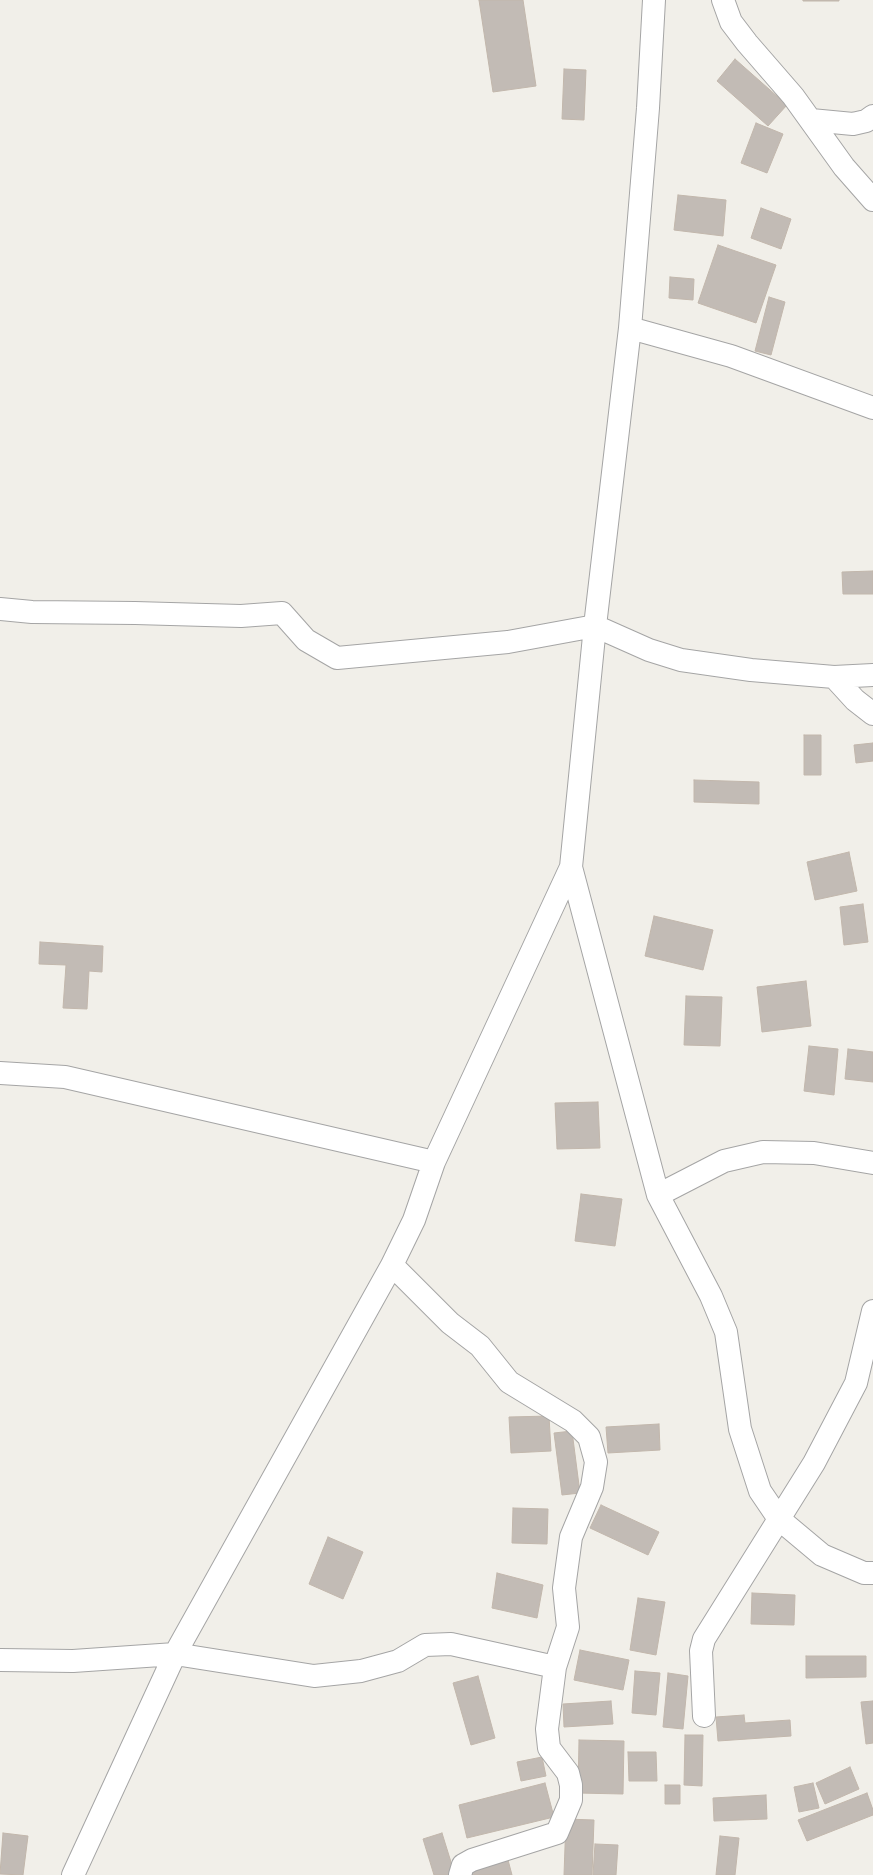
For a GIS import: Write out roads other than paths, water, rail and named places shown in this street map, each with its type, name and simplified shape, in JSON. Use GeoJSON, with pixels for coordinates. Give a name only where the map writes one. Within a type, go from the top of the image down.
{"type":"FeatureCollection","features":[{"type":"Feature","properties":{"kind":"street"},"geometry":{"type":"LineString","coordinates":[[73,1875],[175,1654],[392,1265],[414,1220],[434,1162],[571,867],[595,626],[630,328],[648,108],[654,0]]}},
{"type":"Feature","properties":{"kind":"street"},"geometry":{"type":"LineString","coordinates":[[723,0],[731,22],[747,43],[793,96],[844,167],[873,200]]}},
{"type":"Feature","properties":{"kind":"street"},"geometry":{"type":"LineString","coordinates":[[811,120],[853,124],[866,121],[873,116]]}},
{"type":"Feature","properties":{"kind":"street"},"geometry":{"type":"LineString","coordinates":[[630,328],[732,356],[873,408]]}},
{"type":"Feature","properties":{"kind":"street"},"geometry":{"type":"LineString","coordinates":[[0,609],[32,612],[135,612],[241,616],[282,613],[306,640],[337,658],[508,642],[595,626],[649,650],[681,660],[751,670],[834,677],[873,675]]}},
{"type":"Feature","properties":{"kind":"street"},"geometry":{"type":"LineString","coordinates":[[834,677],[855,700],[873,714]]}},
{"type":"Feature","properties":{"kind":"street"},"geometry":{"type":"LineString","coordinates":[[571,867],[658,1196],[711,1296],[726,1332],[740,1430],[760,1491],[779,1519],[822,1555],[864,1573],[873,1573]]}},
{"type":"Feature","properties":{"kind":"street"},"geometry":{"type":"LineString","coordinates":[[0,1073],[65,1076],[434,1162]]}},
{"type":"Feature","properties":{"kind":"street"},"geometry":{"type":"LineString","coordinates":[[658,1196],[724,1160],[763,1152],[814,1153],[873,1163]]}},
{"type":"Feature","properties":{"kind":"street"},"geometry":{"type":"LineString","coordinates":[[392,1265],[450,1323],[480,1346],[509,1382],[573,1420],[589,1437],[596,1462],[592,1487],[571,1537],[564,1588],[568,1627],[555,1667],[547,1729],[549,1748],[568,1773],[571,1784],[571,1800],[557,1833],[472,1860],[463,1865],[460,1875]]}},
{"type":"Feature","properties":{"kind":"street"},"geometry":{"type":"LineString","coordinates":[[704,1716],[701,1651],[704,1639],[814,1463],[856,1383],[873,1311]]}},
{"type":"Feature","properties":{"kind":"street"},"geometry":{"type":"LineString","coordinates":[[0,1660],[73,1661],[175,1654],[314,1676],[361,1671],[398,1661],[425,1645],[451,1644],[555,1667]]}}]}
